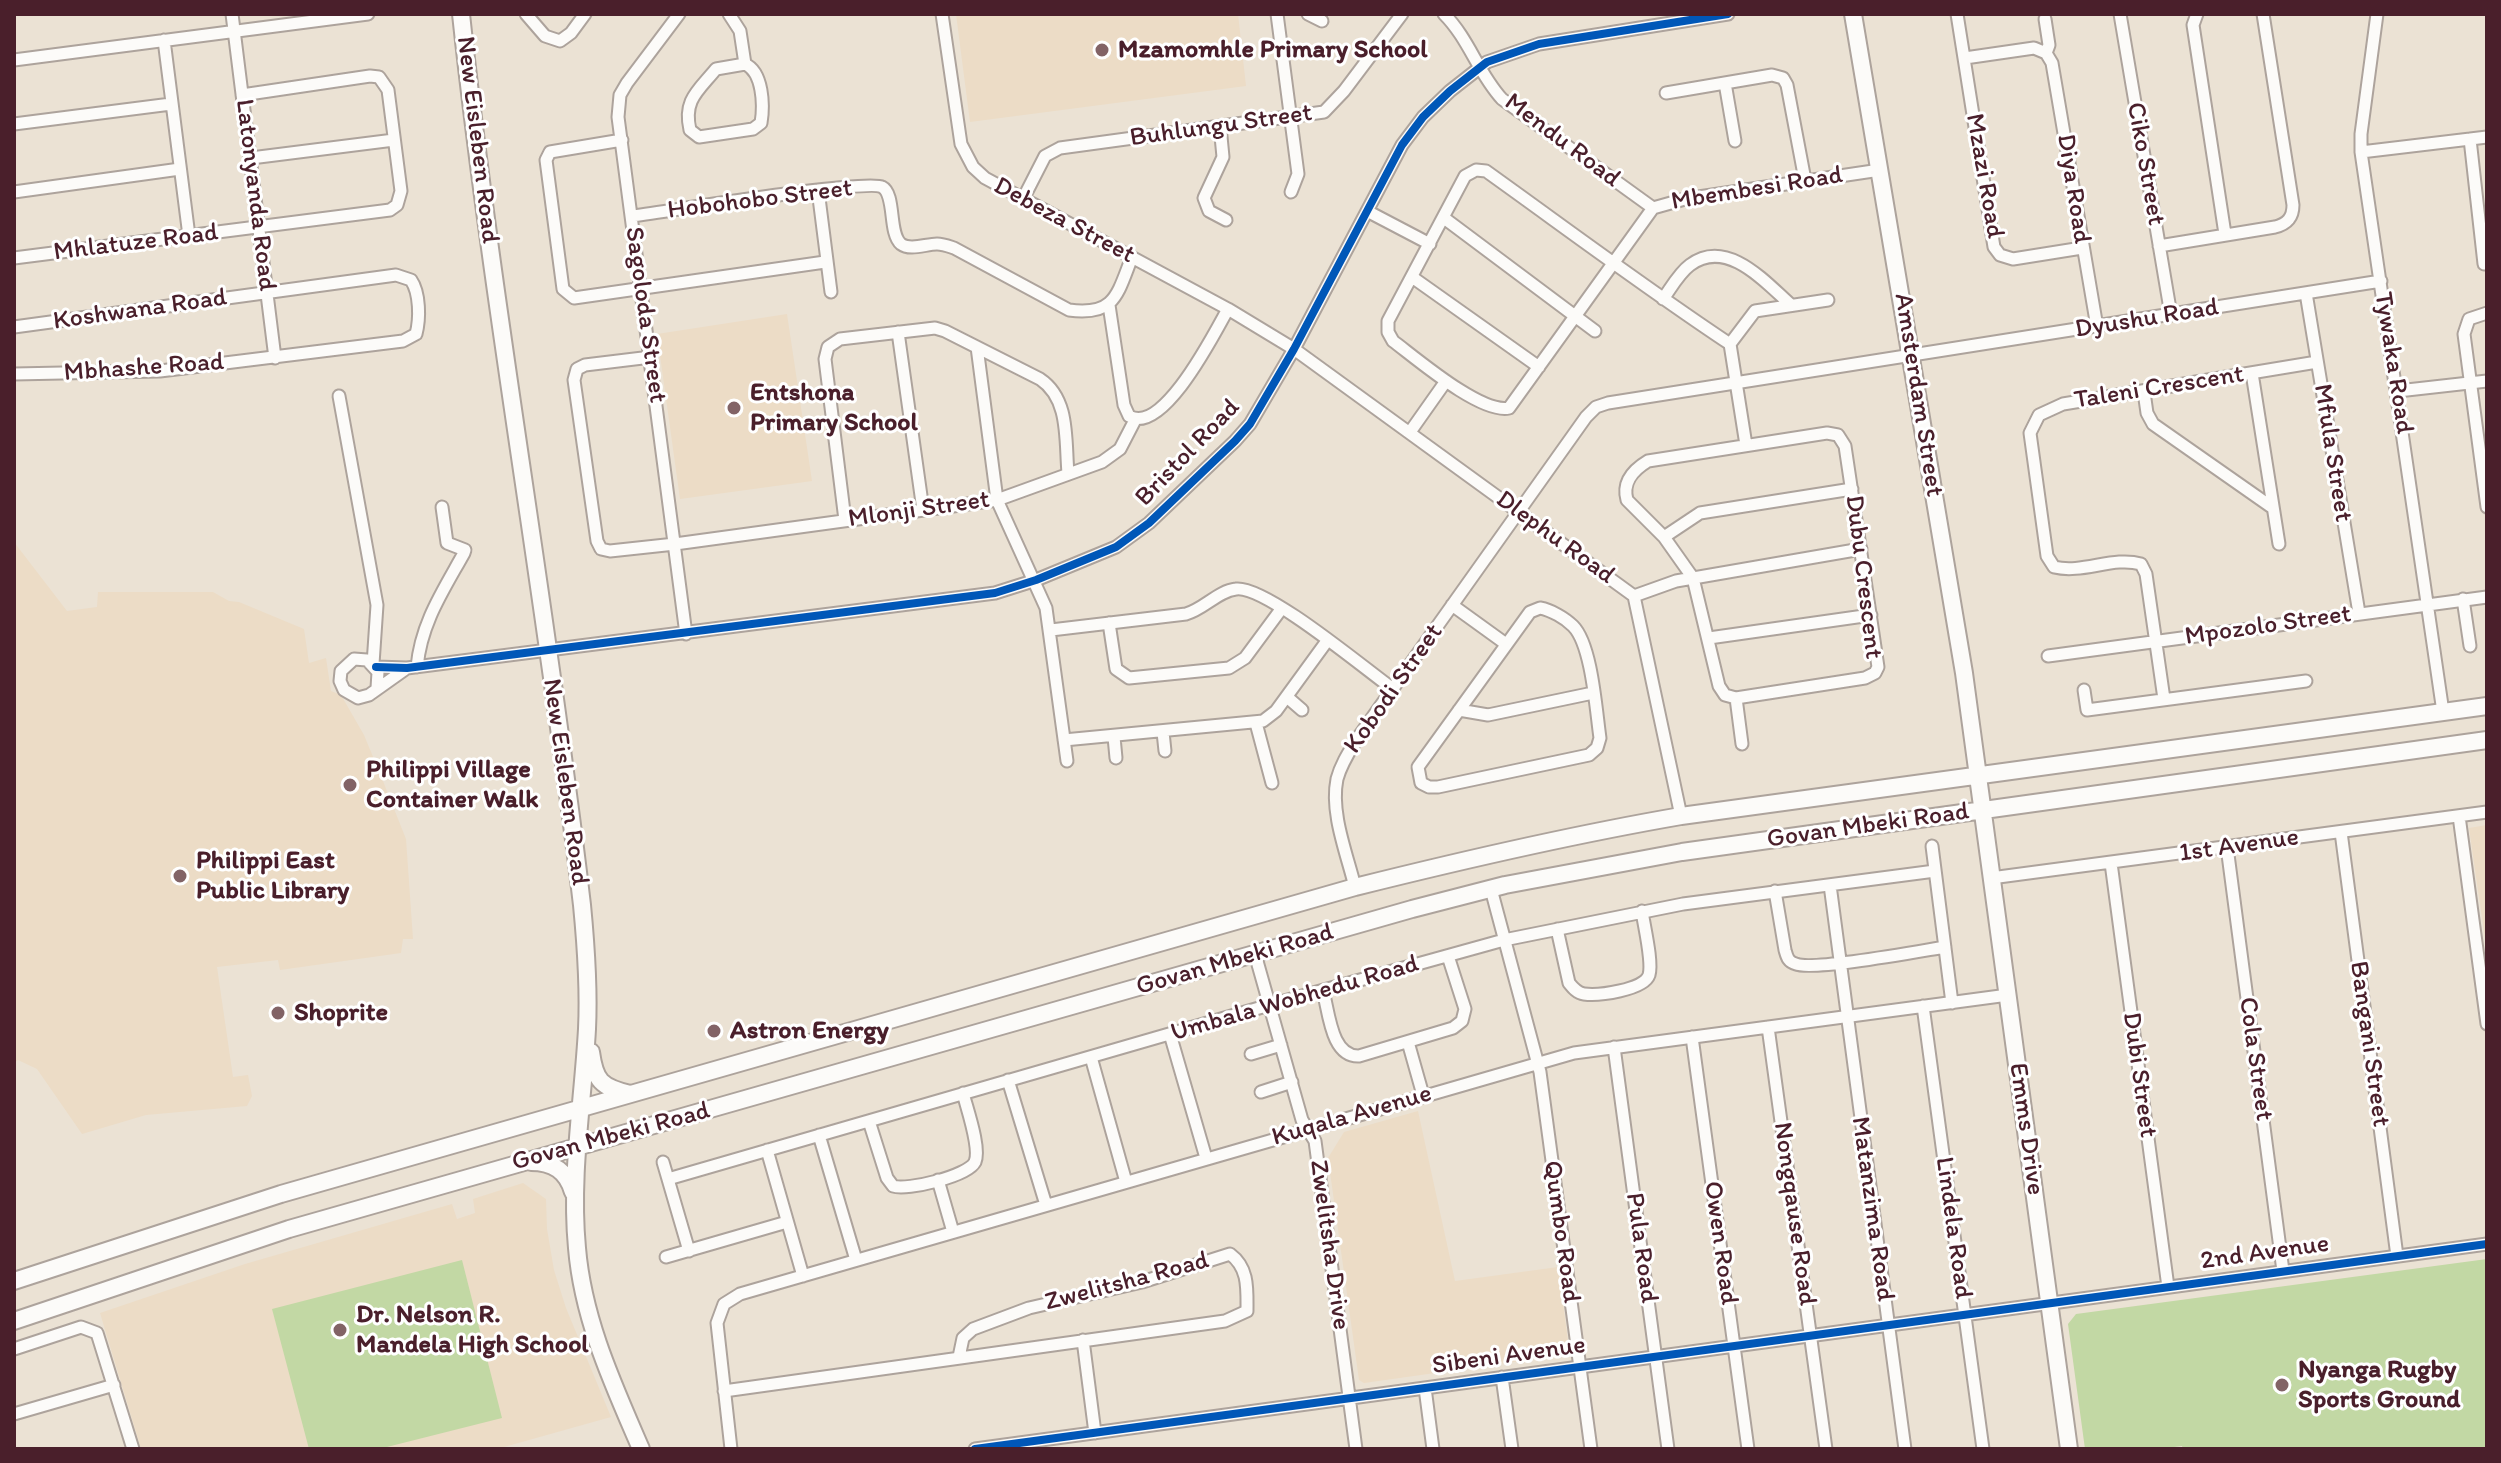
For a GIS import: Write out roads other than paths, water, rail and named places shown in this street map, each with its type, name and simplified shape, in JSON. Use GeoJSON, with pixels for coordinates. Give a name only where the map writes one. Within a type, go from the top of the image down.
{"type":"FeatureCollection","features":[{"type":"Feature","properties":{"kind":"main road","name":"New Eisleben Road"},"geometry":{"type":"LineString","coordinates":[[461,14],[474,132],[582,907],[587,1026],[577,1146],[577,1250],[586,1303],[603,1361],[641,1449]]}},
{"type":"Feature","properties":{"kind":"main road","name":"Amsterdam Street"},"geometry":{"type":"LineString","coordinates":[[1853,14],[1913,356],[1982,810]]}},
{"type":"Feature","properties":{"kind":"main road","name":"Govan Mbeki Road"},"geometry":{"type":"LineString","coordinates":[[14,1281],[281,1194],[1355,887],[1539,842],[1681,816],[2487,706]]}},
{"type":"Feature","properties":{"kind":"main road","name":"Govan Mbeki Road"},"geometry":{"type":"LineString","coordinates":[[14,1321],[289,1229],[1491,889],[1682,852],[2487,740]]}},
{"type":"Feature","properties":{"kind":"main road","name":"Emms Drive"},"geometry":{"type":"LineString","coordinates":[[1982,810],[2069,1449]]}},
{"type":"Feature","properties":{"kind":"main road"},"geometry":{"type":"LineString","coordinates":[[587,1026],[596,1077],[613,1090],[631,1094]]}},
{"type":"Feature","properties":{"kind":"main road"},"geometry":{"type":"LineString","coordinates":[[516,1163],[541,1162],[558,1168],[568,1179],[575,1202]]}},
{"type":"Feature","properties":{"kind":"street","name":"Latonyanda Road"},"geometry":{"type":"LineString","coordinates":[[232,14],[275,358]]}},
{"type":"Feature","properties":{"kind":"street"},"geometry":{"type":"LineString","coordinates":[[14,60],[368,14]]}},
{"type":"Feature","properties":{"kind":"street"},"geometry":{"type":"LineString","coordinates":[[526,14],[545,36],[560,41],[571,33],[585,14]]}},
{"type":"Feature","properties":{"kind":"street","name":"Sagoloda Street"},"geometry":{"type":"LineString","coordinates":[[679,14],[620,95],[618,117],[686,634]]}},
{"type":"Feature","properties":{"kind":"street"},"geometry":{"type":"LineString","coordinates":[[729,14],[740,31],[745,64]]}},
{"type":"Feature","properties":{"kind":"street","name":"Debeza Street"},"geometry":{"type":"LineString","coordinates":[[942,14],[961,144],[973,167],[985,178],[1228,309],[1294,349]]}},
{"type":"Feature","properties":{"kind":"street"},"geometry":{"type":"LineString","coordinates":[[1282,14],[1298,174],[1291,192]]}},
{"type":"Feature","properties":{"kind":"street"},"geometry":{"type":"LineString","coordinates":[[1308,14],[1322,21]]}},
{"type":"Feature","properties":{"kind":"street","name":"Buhlungu Street"},"geometry":{"type":"LineString","coordinates":[[1023,199],[1045,156],[1053,150],[1315,115],[1330,107],[1402,14]]}},
{"type":"Feature","properties":{"kind":"street"},"geometry":{"type":"LineString","coordinates":[[1444,14],[1461,36],[1478,68]]}},
{"type":"Feature","properties":{"kind":"street","name":"Bristol Road"},"geometry":{"type":"LineString","coordinates":[[375,665],[412,667],[995,593],[1036,580],[1116,547],[1149,523],[1250,424],[1294,349],[1402,145],[1423,117],[1478,68],[1539,44],[1728,14]]}},
{"type":"Feature","properties":{"kind":"street","name":"Mzazi Road"},"geometry":{"type":"LineString","coordinates":[[1957,14],[1994,247],[2000,255],[2013,259],[2082,248]]}},
{"type":"Feature","properties":{"kind":"street","name":"Ciko Street"},"geometry":{"type":"LineString","coordinates":[[2120,14],[2171,315]]}},
{"type":"Feature","properties":{"kind":"street"},"geometry":{"type":"LineString","coordinates":[[2197,14],[2193,25],[2225,234]]}},
{"type":"Feature","properties":{"kind":"street"},"geometry":{"type":"LineString","coordinates":[[2159,246],[2283,225],[2293,211],[2263,14]]}},
{"type":"Feature","properties":{"kind":"street","name":"Tywaka Road"},"geometry":{"type":"LineString","coordinates":[[2377,14],[2361,152],[2443,712]]}},
{"type":"Feature","properties":{"kind":"street","name":"Diya Road"},"geometry":{"type":"LineString","coordinates":[[2045,19],[2049,45],[2046,53],[2052,63],[2097,327]]}},
{"type":"Feature","properties":{"kind":"street"},"geometry":{"type":"LineString","coordinates":[[164,40],[189,236]]}},
{"type":"Feature","properties":{"kind":"street"},"geometry":{"type":"LineString","coordinates":[[1965,58],[2034,48],[2046,53]]}},
{"type":"Feature","properties":{"kind":"street"},"geometry":{"type":"LineString","coordinates":[[745,64],[758,77],[763,112],[761,123],[753,129],[699,137],[690,130],[687,116],[689,102],[716,69],[745,64]]}},
{"type":"Feature","properties":{"kind":"street","name":"Mendu Road"},"geometry":{"type":"LineString","coordinates":[[1478,68],[1489,85],[1513,108],[1653,208]]}},
{"type":"Feature","properties":{"kind":"street"},"geometry":{"type":"LineString","coordinates":[[1666,93],[1772,75],[1783,78],[1787,85],[1805,180]]}},
{"type":"Feature","properties":{"kind":"street"},"geometry":{"type":"LineString","coordinates":[[242,95],[370,76],[379,77],[388,90],[394,140],[251,158]]}},
{"type":"Feature","properties":{"kind":"street"},"geometry":{"type":"LineString","coordinates":[[1725,83],[1735,141]]}},
{"type":"Feature","properties":{"kind":"street"},"geometry":{"type":"LineString","coordinates":[[14,124],[171,104]]}},
{"type":"Feature","properties":{"kind":"street"},"geometry":{"type":"LineString","coordinates":[[1220,126],[1223,157],[1204,198],[1209,211],[1226,220]]}},
{"type":"Feature","properties":{"kind":"street"},"geometry":{"type":"LineString","coordinates":[[2361,152],[2487,137]]}},
{"type":"Feature","properties":{"kind":"street"},"geometry":{"type":"LineString","coordinates":[[2470,139],[2483,217],[2484,264]]}},
{"type":"Feature","properties":{"kind":"street","name":"Mhlatuze Road"},"geometry":{"type":"LineString","coordinates":[[14,258],[394,208],[401,196],[394,140]]}},
{"type":"Feature","properties":{"kind":"street"},"geometry":{"type":"LineString","coordinates":[[622,140],[550,152],[546,160],[563,289],[567,295],[574,298],[825,262]]}},
{"type":"Feature","properties":{"kind":"street"},"geometry":{"type":"LineString","coordinates":[[14,192],[180,169]]}},
{"type":"Feature","properties":{"kind":"street"},"geometry":{"type":"LineString","coordinates":[[1410,432],[1446,381],[1393,341],[1388,332],[1388,321],[1465,176],[1476,170],[1486,171],[1730,344],[1746,445]]}},
{"type":"Feature","properties":{"kind":"street","name":"Mbembesi Road"},"geometry":{"type":"LineString","coordinates":[[1446,381],[1487,407],[1499,410],[1509,408],[1653,208],[1685,199],[1880,170]]}},
{"type":"Feature","properties":{"kind":"street","name":"Hobohobo Street"},"geometry":{"type":"LineString","coordinates":[[632,216],[872,185],[882,187],[888,193],[895,235],[900,243],[908,247],[940,243],[954,248],[1069,310],[1089,313],[1109,305]]}},
{"type":"Feature","properties":{"kind":"street"},"geometry":{"type":"LineString","coordinates":[[818,190],[831,292]]}},
{"type":"Feature","properties":{"kind":"street"},"geometry":{"type":"LineString","coordinates":[[1367,211],[1430,244]]}},
{"type":"Feature","properties":{"kind":"street"},"geometry":{"type":"LineString","coordinates":[[1444,218],[1595,331]]}},
{"type":"Feature","properties":{"kind":"street"},"geometry":{"type":"LineString","coordinates":[[1132,257],[1119,290],[1109,305],[1124,405],[1129,416],[1135,420]]}},
{"type":"Feature","properties":{"kind":"street"},"geometry":{"type":"LineString","coordinates":[[1663,299],[1692,263],[1728,257],[1744,265],[1791,305]]}},
{"type":"Feature","properties":{"kind":"street","name":"Koshwana Road"},"geometry":{"type":"LineString","coordinates":[[14,327],[396,275],[411,280],[415,286],[418,330],[407,340],[275,358]]}},
{"type":"Feature","properties":{"kind":"street"},"geometry":{"type":"LineString","coordinates":[[1412,277],[1539,367]]}},
{"type":"Feature","properties":{"kind":"street","name":"Dyushu Road"},"geometry":{"type":"LineString","coordinates":[[1737,384],[2381,281]]}},
{"type":"Feature","properties":{"kind":"street","name":"Mfula Street"},"geometry":{"type":"LineString","coordinates":[[2306,293],[2359,613]]}},
{"type":"Feature","properties":{"kind":"street"},"geometry":{"type":"LineString","coordinates":[[1730,344],[1755,311],[1828,300]]}},
{"type":"Feature","properties":{"kind":"street","name":"Mlonji Street"},"geometry":{"type":"LineString","coordinates":[[651,357],[585,365],[577,369],[574,380],[597,541],[601,549],[610,551],[675,544],[997,500],[1102,462],[1125,443],[1135,420],[1149,417],[1191,375],[1228,309]]}},
{"type":"Feature","properties":{"kind":"street"},"geometry":{"type":"LineString","coordinates":[[2487,313],[2469,319],[2465,329],[2487,507]]}},
{"type":"Feature","properties":{"kind":"street"},"geometry":{"type":"LineString","coordinates":[[845,520],[825,353],[832,342],[840,339],[935,328],[1040,379],[1058,395],[1063,415],[1068,473]]}},
{"type":"Feature","properties":{"kind":"street"},"geometry":{"type":"LineString","coordinates":[[898,332],[923,510]]}},
{"type":"Feature","properties":{"kind":"street"},"geometry":{"type":"LineString","coordinates":[[977,347],[997,500],[1036,580],[1046,608],[1067,761]]}},
{"type":"Feature","properties":{"kind":"street","name":"Dlephu Road"},"geometry":{"type":"LineString","coordinates":[[1294,349],[1634,596],[1681,816]]}},
{"type":"Feature","properties":{"kind":"street","name":"Mbhashe Road"},"geometry":{"type":"LineString","coordinates":[[14,374],[160,371],[275,358]]}},
{"type":"Feature","properties":{"kind":"street","name":"Taleni Crescent"},"geometry":{"type":"LineString","coordinates":[[2156,642],[2146,574],[2141,564],[2129,561],[2066,570],[2054,567],[2047,556],[2030,433],[2039,415],[2063,404],[2317,362]]}},
{"type":"Feature","properties":{"kind":"street"},"geometry":{"type":"LineString","coordinates":[[2252,373],[2279,544]]}},
{"type":"Feature","properties":{"kind":"street"},"geometry":{"type":"LineString","coordinates":[[2398,391],[2487,381]]}},
{"type":"Feature","properties":{"kind":"street","name":"Kobodi Street"},"geometry":{"type":"LineString","coordinates":[[1355,887],[1336,803],[1337,779],[1342,765],[1357,739],[1586,417],[1596,407],[1608,403],[1737,384]]}},
{"type":"Feature","properties":{"kind":"street"},"geometry":{"type":"LineString","coordinates":[[2144,392],[2147,413],[2153,424],[2273,508]]}},
{"type":"Feature","properties":{"kind":"street"},"geometry":{"type":"LineString","coordinates":[[339,396],[377,605],[377,688]]}},
{"type":"Feature","properties":{"kind":"street","name":"Dubu Crescent"},"geometry":{"type":"LineString","coordinates":[[1827,433],[1838,435],[1845,446],[1852,489],[1878,667],[1870,676],[1736,698],[1721,692],[1693,578],[1664,537],[1627,500],[1625,494],[1631,473],[1648,461],[1827,433]]}},
{"type":"Feature","properties":{"kind":"street"},"geometry":{"type":"LineString","coordinates":[[1664,537],[1700,513],[1852,489]]}},
{"type":"Feature","properties":{"kind":"street"},"geometry":{"type":"LineString","coordinates":[[375,665],[361,658],[348,662],[341,671],[340,681],[349,694],[358,698],[369,695],[412,667],[429,614],[465,550],[447,543],[442,507]]}},
{"type":"Feature","properties":{"kind":"street"},"geometry":{"type":"LineString","coordinates":[[1634,596],[1676,581],[1861,549]]}},
{"type":"Feature","properties":{"kind":"street"},"geometry":{"type":"LineString","coordinates":[[1051,630],[1186,614],[1198,611],[1226,591],[1239,588],[1258,593],[1282,608],[1393,689]]}},
{"type":"Feature","properties":{"kind":"street","name":"Mpozolo Street"},"geometry":{"type":"LineString","coordinates":[[2048,656],[2487,597]]}},
{"type":"Feature","properties":{"kind":"street"},"geometry":{"type":"LineString","coordinates":[[2463,599],[2470,646]]}},
{"type":"Feature","properties":{"kind":"street"},"geometry":{"type":"LineString","coordinates":[[1452,605],[1506,644]]}},
{"type":"Feature","properties":{"kind":"street"},"geometry":{"type":"LineString","coordinates":[[1109,623],[1116,669],[1129,678],[1220,670],[1238,664],[1282,608]]}},
{"type":"Feature","properties":{"kind":"street"},"geometry":{"type":"LineString","coordinates":[[1540,608],[1550,610],[1575,627],[1585,648],[1600,738],[1597,748],[1589,755],[1429,787],[1418,779],[1418,767],[1506,644],[1530,612],[1540,608]]}},
{"type":"Feature","properties":{"kind":"street"},"geometry":{"type":"LineString","coordinates":[[1709,638],[1871,615]]}},
{"type":"Feature","properties":{"kind":"street"},"geometry":{"type":"LineString","coordinates":[[1064,740],[1256,723],[1271,716],[1327,641]]}},
{"type":"Feature","properties":{"kind":"street"},"geometry":{"type":"LineString","coordinates":[[2156,642],[2164,699]]}},
{"type":"Feature","properties":{"kind":"street"},"geometry":{"type":"LineString","coordinates":[[2084,690],[2087,710],[2306,681]]}},
{"type":"Feature","properties":{"kind":"street"},"geometry":{"type":"LineString","coordinates":[[1459,710],[1488,715],[1593,693]]}},
{"type":"Feature","properties":{"kind":"street"},"geometry":{"type":"LineString","coordinates":[[1287,697],[1302,710]]}},
{"type":"Feature","properties":{"kind":"street","name":"Dubu Crescent"},"geometry":{"type":"LineString","coordinates":[[1736,698],[1742,744]]}},
{"type":"Feature","properties":{"kind":"street"},"geometry":{"type":"LineString","coordinates":[[1256,723],[1272,783]]}},
{"type":"Feature","properties":{"kind":"street"},"geometry":{"type":"LineString","coordinates":[[1163,732],[1165,751]]}},
{"type":"Feature","properties":{"kind":"street"},"geometry":{"type":"LineString","coordinates":[[1114,737],[1116,758]]}},
{"type":"Feature","properties":{"kind":"street","name":"1st Avenue"},"geometry":{"type":"LineString","coordinates":[[1991,878],[2487,812]]}},
{"type":"Feature","properties":{"kind":"street"},"geometry":{"type":"LineString","coordinates":[[2459,816],[2487,1024]]}},
{"type":"Feature","properties":{"kind":"street","name":"Bangani Street"},"geometry":{"type":"LineString","coordinates":[[2341,832],[2397,1256]]}},
{"type":"Feature","properties":{"kind":"street"},"geometry":{"type":"LineString","coordinates":[[1932,846],[1952,1003]]}},
{"type":"Feature","properties":{"kind":"street","name":"Cola Street"},"geometry":{"type":"LineString","coordinates":[[2227,847],[2283,1271]]}},
{"type":"Feature","properties":{"kind":"street","name":"Dubi Street"},"geometry":{"type":"LineString","coordinates":[[2111,863],[2168,1287]]}},
{"type":"Feature","properties":{"kind":"street","name":"Umbala Wobhedu Road"},"geometry":{"type":"LineString","coordinates":[[668,1179],[1504,940],[1642,911],[1935,871]]}},
{"type":"Feature","properties":{"kind":"street","name":"Matanzima Road"},"geometry":{"type":"LineString","coordinates":[[1830,885],[1905,1449]]}},
{"type":"Feature","properties":{"kind":"street","name":"Qumbo Road"},"geometry":{"type":"LineString","coordinates":[[1491,889],[1536,1062],[1591,1449]]}},
{"type":"Feature","properties":{"kind":"street"},"geometry":{"type":"LineString","coordinates":[[1775,891],[1788,959],[1801,966],[1945,947]]}},
{"type":"Feature","properties":{"kind":"street"},"geometry":{"type":"LineString","coordinates":[[1557,929],[1573,989],[1585,994],[1635,988],[1648,979],[1650,969],[1642,911]]}},
{"type":"Feature","properties":{"kind":"street","name":"Zwelitsha Drive"},"geometry":{"type":"LineString","coordinates":[[1255,954],[1302,1120],[1315,1141],[1356,1449]]}},
{"type":"Feature","properties":{"kind":"street"},"geometry":{"type":"LineString","coordinates":[[1323,991],[1338,1046],[1342,1052],[1359,1056],[1453,1028],[1462,1021],[1465,1009],[1448,956]]}},
{"type":"Feature","properties":{"kind":"street","name":"Kuqala Avenue"},"geometry":{"type":"LineString","coordinates":[[724,1391],[717,1335],[718,1315],[728,1300],[740,1294],[1574,1053],[2008,995]]}},
{"type":"Feature","properties":{"kind":"street","name":"Lindela Road"},"geometry":{"type":"LineString","coordinates":[[1923,1006],[1983,1449]]}},
{"type":"Feature","properties":{"kind":"street","name":"Nongqause Road"},"geometry":{"type":"LineString","coordinates":[[1768,1027],[1826,1449]]}},
{"type":"Feature","properties":{"kind":"street"},"geometry":{"type":"LineString","coordinates":[[1170,1034],[1206,1158]]}},
{"type":"Feature","properties":{"kind":"street","name":"Owen Road"},"geometry":{"type":"LineString","coordinates":[[1692,1037],[1748,1449]]}},
{"type":"Feature","properties":{"kind":"street"},"geometry":{"type":"LineString","coordinates":[[1408,1042],[1423,1095]]}},
{"type":"Feature","properties":{"kind":"street"},"geometry":{"type":"LineString","coordinates":[[1251,1054],[1281,1045]]}},
{"type":"Feature","properties":{"kind":"street","name":"Pula Road"},"geometry":{"type":"LineString","coordinates":[[1614,1047],[1668,1449]]}},
{"type":"Feature","properties":{"kind":"street"},"geometry":{"type":"LineString","coordinates":[[1091,1057],[1126,1182]]}},
{"type":"Feature","properties":{"kind":"street"},"geometry":{"type":"LineString","coordinates":[[1008,1080],[1046,1205]]}},
{"type":"Feature","properties":{"kind":"street"},"geometry":{"type":"LineString","coordinates":[[1261,1092],[1292,1082]]}},
{"type":"Feature","properties":{"kind":"street"},"geometry":{"type":"LineString","coordinates":[[869,1121],[887,1178],[893,1186],[909,1188],[938,1180],[968,1168],[974,1162],[976,1149],[963,1093]]}},
{"type":"Feature","properties":{"kind":"street"},"geometry":{"type":"LineString","coordinates":[[819,1135],[856,1260]]}},
{"type":"Feature","properties":{"kind":"street"},"geometry":{"type":"LineString","coordinates":[[767,1150],[803,1276]]}},
{"type":"Feature","properties":{"kind":"street"},"geometry":{"type":"LineString","coordinates":[[663,1162],[689,1251]]}},
{"type":"Feature","properties":{"kind":"street"},"geometry":{"type":"LineString","coordinates":[[938,1180],[953,1232]]}},
{"type":"Feature","properties":{"kind":"street"},"geometry":{"type":"LineString","coordinates":[[666,1257],[787,1222]]}},
{"type":"Feature","properties":{"kind":"street","name":"2nd Avenue"},"geometry":{"type":"LineString","coordinates":[[2049,1302],[2487,1244]]}},
{"type":"Feature","properties":{"kind":"street","name":"Zwelitsha Road"},"geometry":{"type":"LineString","coordinates":[[724,1391],[1231,1319],[1247,1311],[1247,1286],[1242,1265],[1230,1254],[1142,1282],[1029,1308],[973,1329],[963,1338],[959,1357]]}},
{"type":"Feature","properties":{"kind":"street","name":"Sibeni Avenue"},"geometry":{"type":"LineString","coordinates":[[975,1449],[1047,1444],[1095,1433],[2049,1302]]}},
{"type":"Feature","properties":{"kind":"street"},"geometry":{"type":"LineString","coordinates":[[14,1349],[85,1326],[97,1333],[131,1449]]}},
{"type":"Feature","properties":{"kind":"street","name":"Zwelitsha Road"},"geometry":{"type":"LineString","coordinates":[[1083,1340],[1095,1433]]}},
{"type":"Feature","properties":{"kind":"street"},"geometry":{"type":"LineString","coordinates":[[1502,1377],[1512,1449]]}},
{"type":"Feature","properties":{"kind":"street"},"geometry":{"type":"LineString","coordinates":[[14,1414],[114,1385]]}},
{"type":"Feature","properties":{"kind":"street"},"geometry":{"type":"LineString","coordinates":[[1425,1388],[1433,1449]]}},
{"type":"Feature","properties":{"kind":"street"},"geometry":{"type":"LineString","coordinates":[[724,1391],[731,1449]]}},
{"type":"Feature","properties":{"kind":"place","name":"Mzamomhle Primary School"},"geometry":{"type":"Point","coordinates":[1102,50]}},
{"type":"Feature","properties":{"kind":"place","name":"Entshona Primary School"},"geometry":{"type":"Point","coordinates":[734,408]}},
{"type":"Feature","properties":{"kind":"place","name":"Philippi Village Container Walk"},"geometry":{"type":"Point","coordinates":[350,785]}},
{"type":"Feature","properties":{"kind":"place","name":"Philippi East Public Library"},"geometry":{"type":"Point","coordinates":[180,876]}},
{"type":"Feature","properties":{"kind":"place","name":"Shoprite"},"geometry":{"type":"Point","coordinates":[278,1013]}},
{"type":"Feature","properties":{"kind":"place","name":"Astron Energy"},"geometry":{"type":"Point","coordinates":[714,1031]}},
{"type":"Feature","properties":{"kind":"place","name":"Dr. Nelson R. Mandela High School"},"geometry":{"type":"Point","coordinates":[340,1330]}},
{"type":"Feature","properties":{"kind":"place","name":"Nyanga Rugby Sports Ground"},"geometry":{"type":"Point","coordinates":[2282,1385]}}]}
